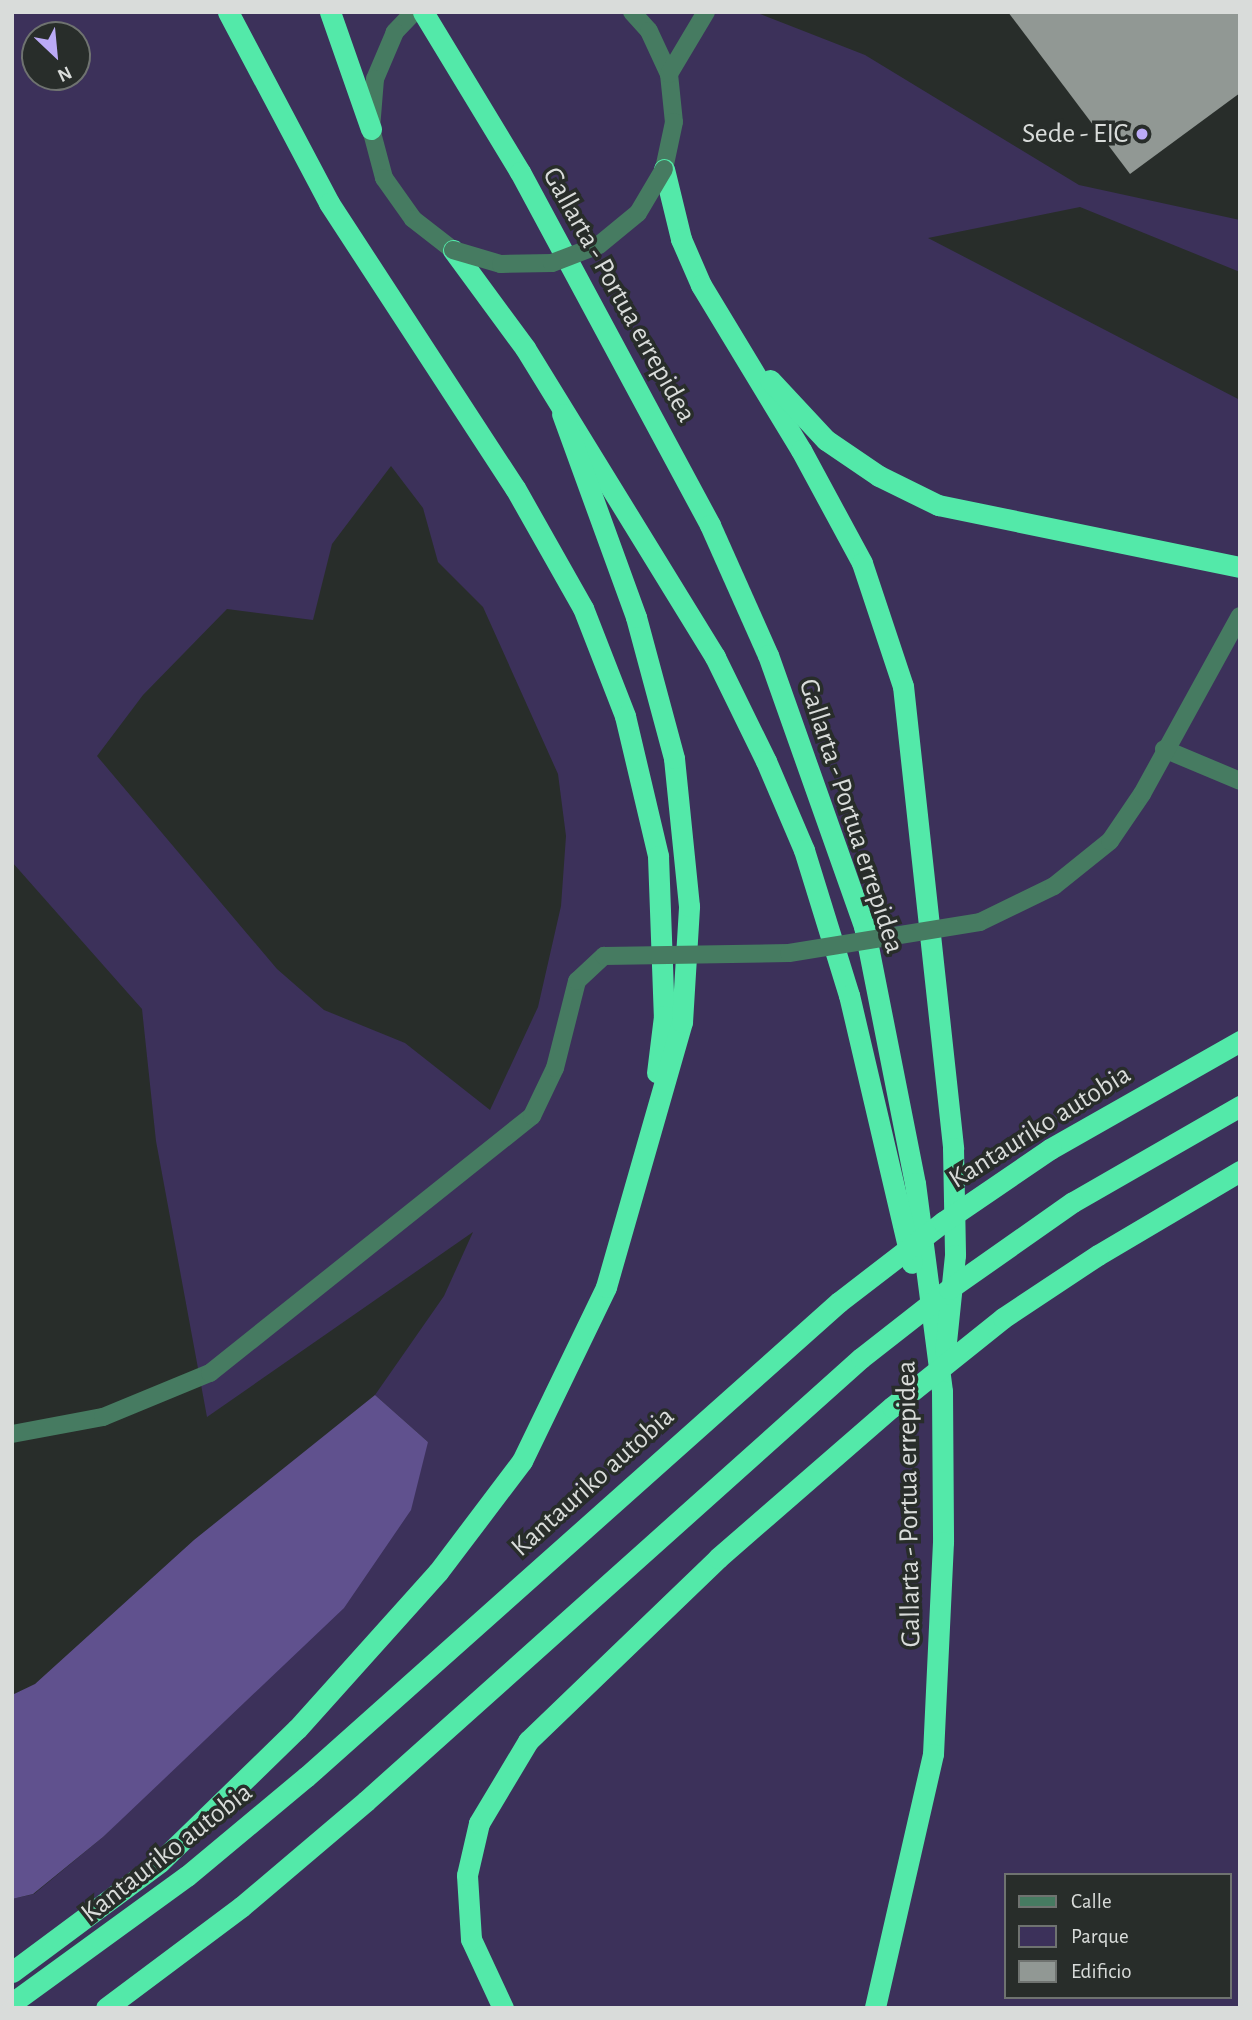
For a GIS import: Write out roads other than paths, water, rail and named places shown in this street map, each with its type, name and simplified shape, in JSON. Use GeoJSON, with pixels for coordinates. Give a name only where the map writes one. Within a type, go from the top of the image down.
{"type":"FeatureCollection","features":[{"type":"Feature","properties":{"kind":"highway"},"geometry":{"type":"LineString","coordinates":[[228,12],[329,204],[515,488],[583,608],[625,716],[659,856],[664,1016],[648,1155]]}},
{"type":"Feature","properties":{"kind":"highway"},"geometry":{"type":"LineString","coordinates":[[330,12],[371,129]]}},
{"type":"Feature","properties":{"kind":"highway","name":"Gallarta - Portua errepidea"},"geometry":{"type":"LineString","coordinates":[[423,12],[520,172],[647,403],[710,525],[768,655],[864,926],[915,1183],[942,1391],[943,1542],[933,1754],[875,2008]]}},
{"type":"Feature","properties":{"kind":"highway"},"geometry":{"type":"LineString","coordinates":[[664,169],[681,239],[725,328],[801,450],[862,563],[903,686],[953,1148],[955,1255],[942,1391]]}},
{"type":"Feature","properties":{"kind":"highway"},"geometry":{"type":"LineString","coordinates":[[453,250],[524,348],[562,414],[715,657],[804,850],[849,995],[942,1391]]}},
{"type":"Feature","properties":{"kind":"highway"},"geometry":{"type":"LineString","coordinates":[[725,328],[826,440],[879,476],[938,505],[1240,567]]}},
{"type":"Feature","properties":{"kind":"highway"},"geometry":{"type":"LineString","coordinates":[[12,1972],[160,1862],[297,1729],[438,1572],[523,1461],[606,1287],[648,1155],[682,1022],[689,906],[674,758],[636,617],[562,414]]}},
{"type":"Feature","properties":{"kind":"highway","name":"Kantauriko autobia"},"geometry":{"type":"LineString","coordinates":[[12,2004],[187,1876],[306,1777],[839,1302],[943,1222],[1050,1149],[1240,1041]]}},
{"type":"Feature","properties":{"kind":"highway"},"geometry":{"type":"LineString","coordinates":[[106,2008],[241,1907],[356,1810],[861,1358],[949,1289],[1073,1202],[1240,1106]]}},
{"type":"Feature","properties":{"kind":"highway"},"geometry":{"type":"LineString","coordinates":[[503,2008],[471,1939],[467,1875],[479,1823],[528,1741],[708,1567],[892,1407],[1003,1318],[1098,1255],[1240,1171]]}},
{"type":"Feature","properties":{"kind":"street"},"geometry":{"type":"LineString","coordinates":[[414,12],[395,32],[375,79],[371,129],[391,188],[413,219],[453,250],[501,264],[552,263],[599,245],[638,213],[664,169],[674,122],[669,75],[649,31],[632,12]]}},
{"type":"Feature","properties":{"kind":"street"},"geometry":{"type":"LineString","coordinates":[[669,75],[706,12]]}},
{"type":"Feature","properties":{"kind":"street"},"geometry":{"type":"LineString","coordinates":[[12,1434],[103,1417],[210,1373],[523,1124],[532,1115],[555,1068],[577,981],[604,956],[789,953],[980,922],[1054,886],[1110,841],[1142,794],[1164,749],[1240,616]]}},
{"type":"Feature","properties":{"kind":"street"},"geometry":{"type":"LineString","coordinates":[[1164,749],[1231,779]]}},
{"type":"Feature","properties":{"kind":"place","name":"Sede - EIC"},"geometry":{"type":"Point","coordinates":[1142,134]}}]}
